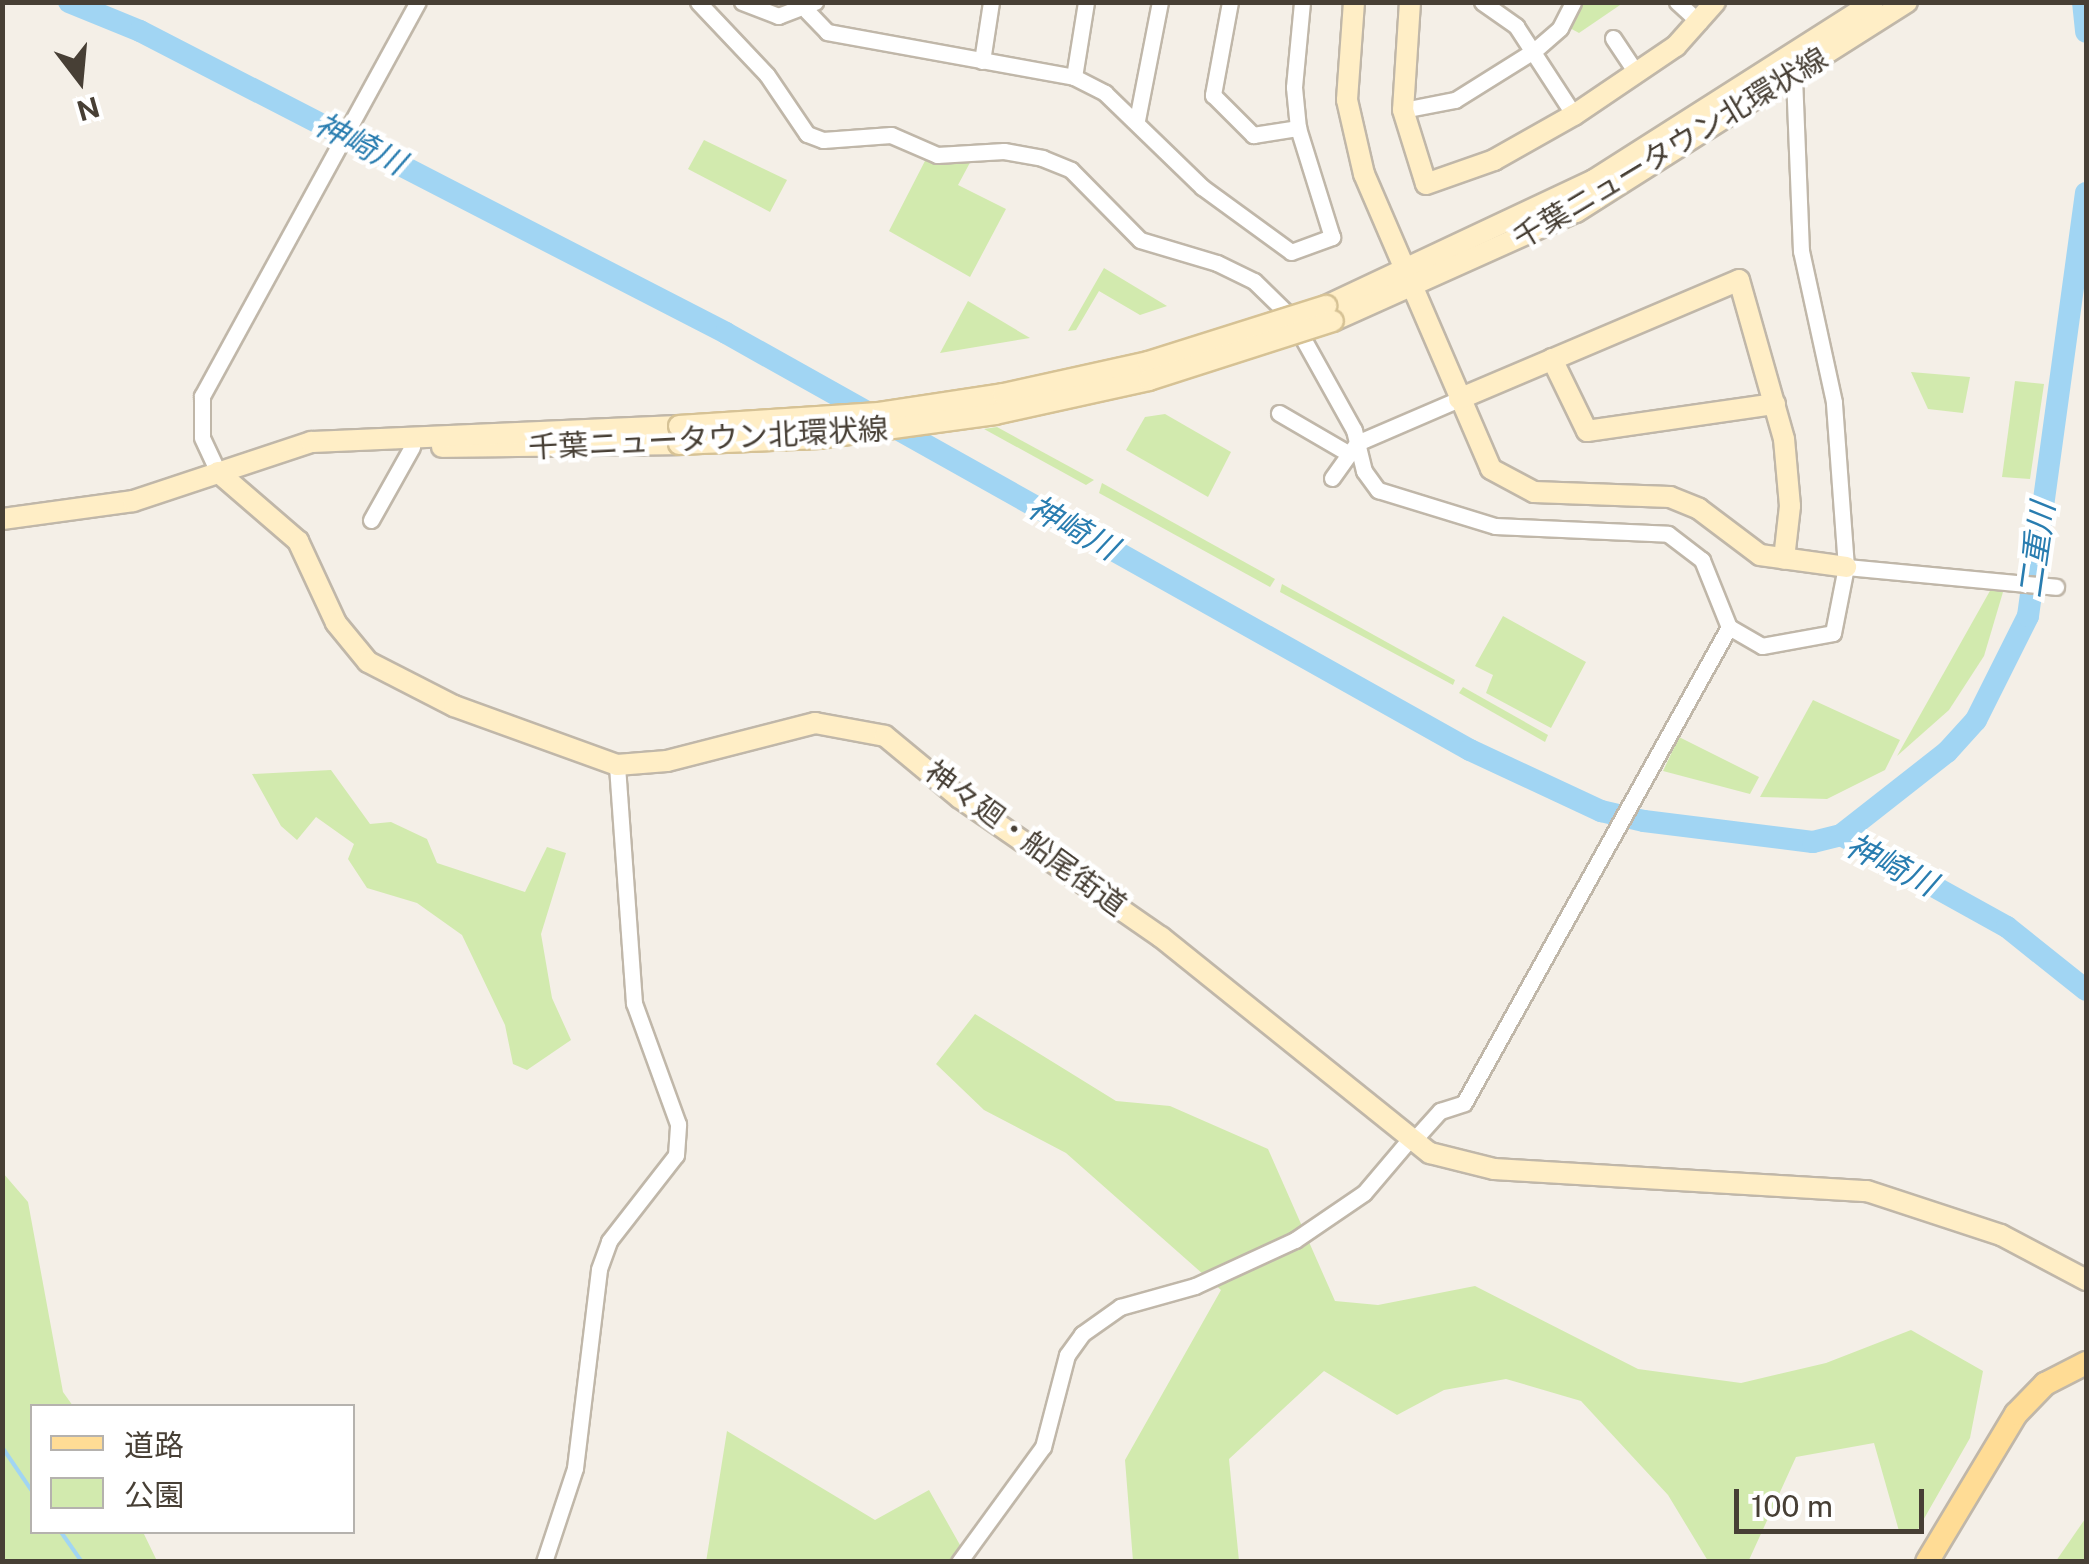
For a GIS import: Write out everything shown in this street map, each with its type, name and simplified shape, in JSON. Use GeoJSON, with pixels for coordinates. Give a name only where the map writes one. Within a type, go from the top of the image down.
{"type":"FeatureCollection","features":[{"type":"Feature","properties":{"kind":"main road"},"geometry":{"type":"LineString","coordinates":[[1927,1562],[2016,1414],[2045,1384],[2086,1363]]}},
{"type":"Feature","properties":{"kind":"street"},"geometry":{"type":"LineString","coordinates":[[2,518],[133,501],[218,472],[202,437],[202,396],[418,2]]}},
{"type":"Feature","properties":{"kind":"street"},"geometry":{"type":"LineString","coordinates":[[698,2],[768,75],[807,134],[822,140],[891,135],[946,156],[1004,150],[1042,158],[1071,170],[1140,240],[1218,262],[1254,282],[1292,317],[1373,486],[1414,506],[1496,526],[1654,531],[1681,540],[1702,560],[1728,628],[1762,646],[1833,633],[1846,567],[1834,402],[1801,251],[1794,76]]}},
{"type":"Feature","properties":{"kind":"street"},"geometry":{"type":"LineString","coordinates":[[742,2],[778,16],[811,7],[827,32],[1074,77],[1136,120],[1202,186],[1291,252],[1332,236],[1298,128],[1294,87],[1302,2]]}},
{"type":"Feature","properties":{"kind":"street"},"geometry":{"type":"LineString","coordinates":[[982,61],[991,2]]}},
{"type":"Feature","properties":{"kind":"street"},"geometry":{"type":"LineString","coordinates":[[1136,120],[1160,2]]}},
{"type":"Feature","properties":{"kind":"street"},"geometry":{"type":"LineString","coordinates":[[1230,2],[1212,95],[1253,135],[1298,128]]}},
{"type":"Feature","properties":{"kind":"street"},"geometry":{"type":"LineString","coordinates":[[1354,2],[1346,67],[1351,128],[1410,281],[1491,468],[1520,488],[1670,497],[1699,509],[1748,550],[1784,559],[2056,587]]}},
{"type":"Feature","properties":{"kind":"street"},"geometry":{"type":"LineString","coordinates":[[1410,2],[1403,110],[1426,184],[1494,160],[1574,114],[1636,74],[1699,22],[1715,2]]}},
{"type":"Feature","properties":{"kind":"street"},"geometry":{"type":"LineString","coordinates":[[1482,2],[1516,26],[1574,114]]}},
{"type":"Feature","properties":{"kind":"street"},"geometry":{"type":"LineString","coordinates":[[1403,110],[1455,100],[1535,50],[1560,28],[1573,2]]}},
{"type":"Feature","properties":{"kind":"street"},"geometry":{"type":"LineString","coordinates":[[1677,2],[1699,22]]}},
{"type":"Feature","properties":{"kind":"street","name":"千葉ニュータウン北環状線"},"geometry":{"type":"LineString","coordinates":[[1410,281],[1594,180],[1873,2]]}},
{"type":"Feature","properties":{"kind":"street","name":"千葉ニュータウン北環状線"},"geometry":{"type":"LineString","coordinates":[[218,472],[310,442],[679,435],[820,438],[996,414],[1149,380],[1330,313],[1576,212],[1907,2]]}},
{"type":"Feature","properties":{"kind":"street"},"geometry":{"type":"LineString","coordinates":[[1074,77],[1086,3]]}},
{"type":"Feature","properties":{"kind":"street"},"geometry":{"type":"LineString","coordinates":[[1614,38],[1636,74]]}},
{"type":"Feature","properties":{"kind":"street"},"geometry":{"type":"LineString","coordinates":[[1332,478],[1351,447],[1739,280],[1775,404],[1790,478],[1784,559]]}},
{"type":"Feature","properties":{"kind":"street"},"geometry":{"type":"LineString","coordinates":[[1552,359],[1587,431],[1775,404]]}},
{"type":"Feature","properties":{"kind":"street"},"geometry":{"type":"LineString","coordinates":[[1279,413],[1351,447]]}},
{"type":"Feature","properties":{"kind":"street","name":"千葉ニュータウン北環状線"},"geometry":{"type":"LineString","coordinates":[[310,442],[412,447],[679,435]]}},
{"type":"Feature","properties":{"kind":"street"},"geometry":{"type":"LineString","coordinates":[[371,520],[412,447]]}},
{"type":"Feature","properties":{"kind":"street","name":"神々廻・船尾街道"},"geometry":{"type":"LineString","coordinates":[[218,472],[283,522],[343,633],[386,675],[590,759],[617,764],[667,761],[815,723],[885,736],[960,798],[1162,937],[1411,1141],[1455,1162],[1494,1169],[1866,1192],[2001,1234],[2086,1280]]}},
{"type":"Feature","properties":{"kind":"street"},"geometry":{"type":"LineString","coordinates":[[959,1562],[1043,1447],[1067,1355],[1082,1334],[1120,1307],[1195,1286],[1295,1240],[1364,1193],[1440,1111],[1464,1103],[1728,628]]}},
{"type":"Feature","properties":{"kind":"street"},"geometry":{"type":"LineString","coordinates":[[544,1562],[574,1468],[599,1269],[609,1240],[676,1155],[678,1124],[634,1003],[617,764]]}},
{"type":"Feature","properties":{"kind":"green space"},"geometry":{"type":"Polygon","coordinates":[[[1577,3],[1623,3],[1579,33],[1568,27],[1577,3]]]}},
{"type":"Feature","properties":{"kind":"green space"},"geometry":{"type":"Polygon","coordinates":[[[704,140],[787,180],[770,212],[688,169],[704,140]]]}},
{"type":"Feature","properties":{"kind":"green space"},"geometry":{"type":"Polygon","coordinates":[[[927,157],[973,157],[958,185],[1006,209],[970,277],[889,231],[927,157]]]}},
{"type":"Feature","properties":{"kind":"green space"},"geometry":{"type":"Polygon","coordinates":[[[1104,268],[1167,306],[1140,315],[1099,291],[1076,330],[1068,331],[1104,268]]]}},
{"type":"Feature","properties":{"kind":"green space"},"geometry":{"type":"Polygon","coordinates":[[[968,301],[1030,338],[940,353],[968,301]]]}},
{"type":"Feature","properties":{"kind":"green space"},"geometry":{"type":"Polygon","coordinates":[[[1911,372],[1970,377],[1963,413],[1928,409],[1911,372]]]}},
{"type":"Feature","properties":{"kind":"green space"},"geometry":{"type":"Polygon","coordinates":[[[2015,381],[2044,384],[2030,479],[2002,477],[2015,381]]]}},
{"type":"Feature","properties":{"kind":"green space"},"geometry":{"type":"Polygon","coordinates":[[[1165,414],[1231,452],[1208,497],[1126,450],[1145,417],[1165,414]]]}},
{"type":"Feature","properties":{"kind":"green space"},"geometry":{"type":"Polygon","coordinates":[[[997,427],[1094,480],[1086,485],[984,429],[997,427]]]}},
{"type":"Feature","properties":{"kind":"green space"},"geometry":{"type":"Polygon","coordinates":[[[1102,483],[1275,579],[1270,587],[1099,493],[1102,483]]]}},
{"type":"Feature","properties":{"kind":"green space"},"geometry":{"type":"Polygon","coordinates":[[[1282,584],[1455,680],[1453,685],[1280,592],[1282,584]]]}},
{"type":"Feature","properties":{"kind":"green space"},"geometry":{"type":"Polygon","coordinates":[[[1991,589],[2003,592],[1984,656],[1949,710],[1897,756],[1991,589]]]}},
{"type":"Feature","properties":{"kind":"green space"},"geometry":{"type":"Polygon","coordinates":[[[1503,616],[1586,662],[1551,728],[1486,693],[1493,675],[1475,666],[1503,616]]]}},
{"type":"Feature","properties":{"kind":"green space"},"geometry":{"type":"Polygon","coordinates":[[[1463,687],[1548,735],[1545,742],[1459,693],[1463,687]]]}},
{"type":"Feature","properties":{"kind":"green space"},"geometry":{"type":"Polygon","coordinates":[[[1813,700],[1900,740],[1885,770],[1827,799],[1760,797],[1813,700]]]}},
{"type":"Feature","properties":{"kind":"green space"},"geometry":{"type":"Polygon","coordinates":[[[1679,737],[1759,777],[1750,794],[1663,771],[1679,737]]]}},
{"type":"Feature","properties":{"kind":"green space"},"geometry":{"type":"Polygon","coordinates":[[[331,770],[370,824],[391,822],[427,839],[437,863],[525,892],[547,847],[566,853],[541,934],[552,998],[571,1040],[527,1070],[513,1064],[505,1025],[462,935],[417,903],[367,888],[348,859],[354,844],[316,817],[297,840],[281,826],[252,774],[331,770]]]}},
{"type":"Feature","properties":{"kind":"green space"},"geometry":{"type":"Polygon","coordinates":[[[975,1014],[1116,1101],[1170,1106],[1268,1149],[1335,1301],[1378,1305],[1475,1286],[1638,1369],[1741,1383],[1826,1363],[1911,1330],[1983,1371],[1970,1438],[1917,1531],[1899,1531],[1874,1443],[1796,1457],[1749,1560],[1708,1561],[1668,1495],[1581,1401],[1506,1379],[1444,1390],[1397,1415],[1324,1371],[1229,1459],[1239,1561],[1133,1561],[1125,1460],[1221,1290],[1066,1153],[984,1110],[936,1064],[975,1014]]]}},
{"type":"Feature","properties":{"kind":"green space"},"geometry":{"type":"Polygon","coordinates":[[[3,1173],[28,1202],[63,1392],[72,1404],[30,1404],[30,1534],[144,1534],[157,1561],[3,1561],[3,1173]]]}},
{"type":"Feature","properties":{"kind":"green space"},"geometry":{"type":"Polygon","coordinates":[[[727,1431],[875,1520],[929,1490],[969,1561],[706,1562],[727,1431]]]}},
{"type":"Feature","properties":{"kind":"green space"},"geometry":{"type":"Polygon","coordinates":[[[2085,1519],[2086,1561],[2056,1561],[2085,1519]]]}},
{"type":"Feature","properties":{"kind":"waterway","name":"神崎川"},"geometry":{"type":"LineString","coordinates":[[69,2],[140,31],[726,333],[1470,750],[1601,811],[1644,821],[1813,842],[1841,835],[2007,927],[2086,990]]}},
{"type":"Feature","properties":{"kind":"waterway","name":"二重川"},"geometry":{"type":"LineString","coordinates":[[2083,2],[2086,32]]}},
{"type":"Feature","properties":{"kind":"waterway","name":"二重川"},"geometry":{"type":"LineString","coordinates":[[1841,835],[1947,752],[1976,720],[2028,616],[2086,193]]}},
{"type":"Feature","properties":{"kind":"waterway"},"geometry":{"type":"LineString","coordinates":[[2,1447],[30,1488]]}},
{"type":"Feature","properties":{"kind":"waterway"},"geometry":{"type":"LineString","coordinates":[[62,1534],[82,1562]]}}]}
